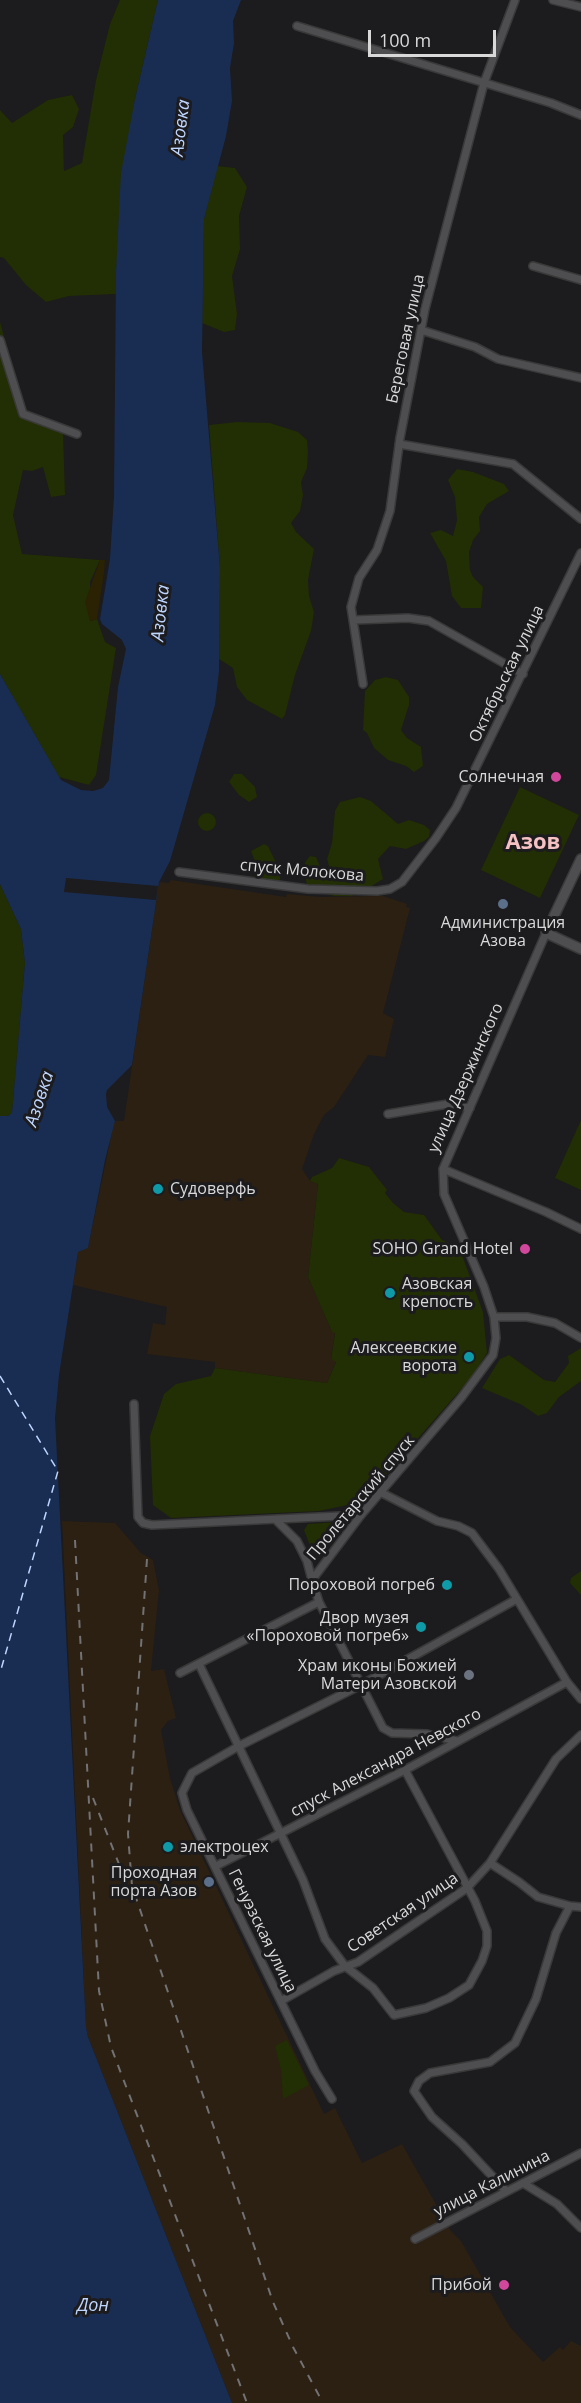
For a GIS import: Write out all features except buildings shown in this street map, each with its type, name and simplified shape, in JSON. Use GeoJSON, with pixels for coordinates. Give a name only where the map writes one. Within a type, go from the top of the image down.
{"type":"FeatureCollection","features":[{"type":"Feature","properties":{"kind":"street","name":"Береговая улица"},"geometry":{"type":"LineString","coordinates":[[363,684],[351,608],[359,578],[377,550],[390,511],[399,444],[421,330],[484,83],[515,0]]}},
{"type":"Feature","properties":{"kind":"street"},"geometry":{"type":"LineString","coordinates":[[553,0],[581,7]]}},
{"type":"Feature","properties":{"kind":"street"},"geometry":{"type":"LineString","coordinates":[[297,26],[551,103],[581,116]]}},
{"type":"Feature","properties":{"kind":"street"},"geometry":{"type":"LineString","coordinates":[[533,266],[581,280]]}},
{"type":"Feature","properties":{"kind":"street"},"geometry":{"type":"LineString","coordinates":[[421,330],[466,344],[498,359],[581,378]]}},
{"type":"Feature","properties":{"kind":"street"},"geometry":{"type":"LineString","coordinates":[[0,340],[22,414],[77,434]]}},
{"type":"Feature","properties":{"kind":"street"},"geometry":{"type":"LineString","coordinates":[[399,444],[513,464],[581,519]]}},
{"type":"Feature","properties":{"kind":"street","name":"Октябрьская улица"},"geometry":{"type":"LineString","coordinates":[[456,808],[581,553]]}},
{"type":"Feature","properties":{"kind":"street"},"geometry":{"type":"LineString","coordinates":[[354,620],[408,618],[429,621],[523,674]]}},
{"type":"Feature","properties":{"kind":"street","name":"спуск Молокова"},"geometry":{"type":"LineString","coordinates":[[179,872],[308,889],[377,891],[390,888],[402,882],[456,808]]}},
{"type":"Feature","properties":{"kind":"street","name":"улица Дзержинского"},"geometry":{"type":"LineString","coordinates":[[495,1348],[494,1317],[484,1287],[444,1194],[443,1169],[546,933],[581,859]]}},
{"type":"Feature","properties":{"kind":"street"},"geometry":{"type":"LineString","coordinates":[[546,933],[581,949]]}},
{"type":"Feature","properties":{"kind":"street"},"geometry":{"type":"LineString","coordinates":[[388,1114],[448,1104],[470,1108]]}},
{"type":"Feature","properties":{"kind":"street"},"geometry":{"type":"LineString","coordinates":[[443,1169],[581,1228]]}},
{"type":"Feature","properties":{"kind":"street"},"geometry":{"type":"LineString","coordinates":[[494,1317],[527,1317],[555,1323],[581,1338]]}},
{"type":"Feature","properties":{"kind":"street","name":"Пролетарский спуск"},"geometry":{"type":"LineString","coordinates":[[457,1741],[427,1734],[392,1733],[383,1728],[319,1602],[312,1580],[361,1515],[382,1493],[476,1379],[493,1355],[495,1348]]}},
{"type":"Feature","properties":{"kind":"street"},"geometry":{"type":"LineString","coordinates":[[135,1404],[138,1517],[143,1523],[152,1525],[361,1515]]}},
{"type":"Feature","properties":{"kind":"street"},"geometry":{"type":"LineString","coordinates":[[382,1493],[437,1521],[458,1526],[472,1533],[499,1569],[567,1682],[581,1699]]}},
{"type":"Feature","properties":{"kind":"street"},"geometry":{"type":"LineString","coordinates":[[276,1520],[297,1541],[312,1580]]}},
{"type":"Feature","properties":{"kind":"street"},"geometry":{"type":"LineString","coordinates":[[238,1746],[361,1685],[517,1599]]}},
{"type":"Feature","properties":{"kind":"street"},"geometry":{"type":"LineString","coordinates":[[180,1673],[319,1602]]}},
{"type":"Feature","properties":{"kind":"street"},"geometry":{"type":"LineString","coordinates":[[199,1664],[303,1880],[325,1939],[345,1966],[373,1988],[394,2015],[426,2008],[449,1998],[469,1985],[487,1946],[487,1931],[467,1888],[405,1770]]}},
{"type":"Feature","properties":{"kind":"street","name":"спуск Александра Невского"},"geometry":{"type":"LineString","coordinates":[[216,1866],[405,1770],[567,1682]]}},
{"type":"Feature","properties":{"kind":"street","name":"Советская улица"},"geometry":{"type":"LineString","coordinates":[[282,2001],[345,1966],[358,1962],[467,1888],[490,1863],[556,1760],[581,1735]]}},
{"type":"Feature","properties":{"kind":"street","name":"Генуэзская улица"},"geometry":{"type":"LineString","coordinates":[[238,1746],[192,1773],[182,1793],[187,1810],[315,2071],[332,2099]]}},
{"type":"Feature","properties":{"kind":"street"},"geometry":{"type":"LineString","coordinates":[[490,1863],[538,1897],[581,1907]]}},
{"type":"Feature","properties":{"kind":"street"},"geometry":{"type":"LineString","coordinates":[[507,2191],[432,2116],[414,2091],[419,2081],[430,2073],[490,2062],[515,2043],[536,1999],[556,1933],[570,1906]]}},
{"type":"Feature","properties":{"kind":"street","name":"улица Калинина"},"geometry":{"type":"LineString","coordinates":[[415,2240],[581,2153]]}},
{"type":"Feature","properties":{"kind":"street"},"geometry":{"type":"LineString","coordinates":[[523,2183],[556,2204],[581,2228]]}},
{"type":"Feature","properties":{"kind":"shaded area"},"geometry":{"type":"Polygon","coordinates":[[[171,880],[286,897],[287,894],[320,897],[383,896],[407,904],[406,907],[410,908],[383,1013],[394,1019],[385,1057],[368,1055],[334,1107],[324,1115],[314,1134],[302,1169],[310,1181],[318,1184],[308,1277],[332,1332],[335,1332],[331,1358],[336,1361],[327,1383],[215,1368],[215,1362],[147,1354],[153,1323],[165,1325],[167,1307],[73,1285],[78,1252],[88,1248],[113,1127],[115,1121],[124,1121],[159,882],[169,883],[171,880]]]}},
{"type":"Feature","properties":{"kind":"shaded area"},"geometry":{"type":"Polygon","coordinates":[[[62,1521],[115,1523],[141,1553],[153,1560],[159,1590],[151,1671],[164,1669],[176,1718],[168,1721],[161,1730],[170,1778],[180,1810],[324,2114],[335,2108],[362,2163],[402,2144],[451,2231],[461,2241],[510,2327],[543,2362],[560,2347],[563,2350],[571,2341],[581,2346],[581,2403],[232,2403],[86,2027],[62,1521]]]}},
{"type":"Feature","properties":{"kind":"green space"},"geometry":{"type":"Polygon","coordinates":[[[120,0],[158,0],[135,99],[116,272],[116,294],[69,296],[46,302],[26,285],[4,258],[0,257],[0,110],[12,123],[48,100],[72,95],[79,109],[73,127],[63,135],[64,171],[82,163],[96,80],[110,24],[120,0]]]}},
{"type":"Feature","properties":{"kind":"green space"},"geometry":{"type":"Polygon","coordinates":[[[217,166],[235,168],[247,187],[239,216],[240,249],[232,276],[237,314],[235,330],[224,332],[202,323],[204,219],[217,166]]]}},
{"type":"Feature","properties":{"kind":"green space"},"geometry":{"type":"Polygon","coordinates":[[[0,322],[27,418],[63,431],[65,495],[51,497],[43,467],[32,471],[23,470],[13,515],[22,554],[100,560],[90,582],[90,621],[97,619],[105,642],[116,648],[96,775],[89,785],[59,777],[0,674],[0,322]]]}},
{"type":"Feature","properties":{"kind":"green space"},"geometry":{"type":"Polygon","coordinates":[[[237,422],[270,423],[298,432],[307,440],[307,468],[301,482],[303,495],[300,511],[291,523],[296,532],[314,549],[308,580],[309,596],[314,612],[311,631],[282,719],[247,700],[237,687],[233,668],[219,659],[220,568],[209,425],[237,422]]]}},
{"type":"Feature","properties":{"kind":"green space"},"geometry":{"type":"Polygon","coordinates":[[[457,469],[473,472],[504,484],[509,491],[487,504],[479,517],[480,531],[473,540],[469,552],[470,570],[473,577],[483,587],[481,608],[461,608],[452,596],[446,561],[430,533],[441,530],[453,536],[457,520],[455,497],[448,480],[457,469]]]}},
{"type":"Feature","properties":{"kind":"green space"},"geometry":{"type":"Polygon","coordinates":[[[386,677],[398,680],[409,697],[409,705],[401,730],[407,738],[421,747],[423,766],[414,772],[406,766],[388,760],[374,748],[367,733],[363,730],[365,691],[375,680],[386,677]]]}},
{"type":"Feature","properties":{"kind":"green space"},"geometry":{"type":"Polygon","coordinates":[[[234,774],[242,774],[255,787],[257,797],[249,802],[239,795],[229,782],[234,774]]]}},
{"type":"Feature","properties":{"kind":"green space"},"geometry":{"type":"Polygon","coordinates":[[[520,787],[579,815],[540,898],[481,870],[520,787]]]}},
{"type":"Feature","properties":{"kind":"green space"},"geometry":{"type":"Polygon","coordinates":[[[360,797],[371,801],[398,824],[409,820],[424,825],[430,830],[429,837],[406,849],[390,846],[378,859],[383,879],[362,892],[352,896],[334,896],[308,889],[303,867],[306,861],[310,856],[316,857],[322,871],[329,866],[327,859],[332,843],[335,811],[340,802],[360,797]]]}},
{"type":"Feature","properties":{"kind":"green space"},"geometry":{"type":"Polygon","coordinates":[[[207,813],[213,816],[216,822],[213,828],[207,831],[201,828],[198,822],[201,816],[207,813]]]}},
{"type":"Feature","properties":{"kind":"green space"},"geometry":{"type":"Polygon","coordinates":[[[264,844],[268,846],[281,873],[279,884],[259,885],[254,876],[255,862],[251,851],[264,844]]]}},
{"type":"Feature","properties":{"kind":"green space"},"geometry":{"type":"Polygon","coordinates":[[[0,884],[21,929],[25,963],[12,1114],[4,1117],[0,1116],[0,884]]]}},
{"type":"Feature","properties":{"kind":"green space"},"geometry":{"type":"Polygon","coordinates":[[[581,1120],[581,1190],[555,1178],[581,1120]]]}},
{"type":"Feature","properties":{"kind":"green space"},"geometry":{"type":"Polygon","coordinates":[[[339,1158],[369,1167],[387,1190],[385,1193],[393,1203],[404,1212],[424,1215],[442,1240],[459,1247],[483,1312],[487,1353],[471,1378],[362,1502],[319,1511],[171,1518],[153,1505],[150,1436],[164,1394],[176,1384],[211,1376],[215,1368],[327,1383],[336,1362],[331,1359],[335,1333],[332,1332],[308,1277],[318,1184],[310,1181],[312,1177],[332,1168],[339,1158]]]}},
{"type":"Feature","properties":{"kind":"green space"},"geometry":{"type":"Polygon","coordinates":[[[581,1348],[581,1381],[559,1397],[547,1413],[538,1416],[522,1405],[482,1388],[500,1359],[509,1355],[544,1380],[555,1382],[569,1363],[568,1356],[581,1348]]]}},
{"type":"Feature","properties":{"kind":"green space"},"geometry":{"type":"Polygon","coordinates":[[[339,1522],[340,1527],[318,1554],[313,1554],[304,1530],[308,1524],[339,1522]]]}},
{"type":"Feature","properties":{"kind":"green space"},"geometry":{"type":"Polygon","coordinates":[[[581,1571],[581,1595],[570,1583],[571,1578],[581,1571]]]}},
{"type":"Feature","properties":{"kind":"green space"},"geometry":{"type":"Polygon","coordinates":[[[287,2040],[309,2085],[283,2099],[281,2070],[275,2046],[287,2040]]]}},
{"type":"Feature","properties":{"kind":"sand"},"geometry":{"type":"Polygon","coordinates":[[[100,560],[105,560],[97,619],[90,621],[85,602],[100,560]]]}},
{"type":"Feature","properties":{"kind":"water","name":"Дон"},"geometry":{"type":"Polygon","coordinates":[[[158,0],[241,0],[233,21],[234,43],[230,68],[232,101],[226,136],[204,219],[202,352],[220,568],[219,671],[215,705],[170,861],[159,882],[132,1065],[107,1090],[106,1094],[107,1107],[115,1121],[88,1248],[78,1252],[59,1375],[55,1418],[86,2027],[232,2403],[0,2403],[0,1116],[8,1116],[12,1113],[25,963],[21,929],[0,884],[0,674],[61,780],[81,790],[93,791],[103,788],[109,780],[118,687],[126,649],[122,640],[102,624],[100,619],[110,559],[114,496],[116,272],[121,173],[158,0]]]}},
{"type":"Feature","properties":{"kind":"pier"},"geometry":{"type":"Polygon","coordinates":[[[66,878],[158,886],[156,900],[64,892],[66,878]]]}},
{"type":"Feature","properties":{"kind":"ferry route"},"geometry":{"type":"LineString","coordinates":[[0,1376],[58,1471],[0,1673]]}},
{"type":"Feature","properties":{"kind":"railway"},"geometry":{"type":"LineString","coordinates":[[75,1540],[99,1991],[111,2047],[247,2403]]}},
{"type":"Feature","properties":{"kind":"railway"},"geometry":{"type":"LineString","coordinates":[[147,1559],[128,1834],[132,1886],[273,2302],[293,2347],[323,2403]]}},
{"type":"Feature","properties":{"kind":"railway"},"geometry":{"type":"LineString","coordinates":[[93,1798],[128,1887]]}},
{"type":"Feature","properties":{"kind":"place","name":"Солнечная"},"geometry":{"type":"Point","coordinates":[556,777]}},
{"type":"Feature","properties":{"kind":"place","name":"Администрация Азова"},"geometry":{"type":"Point","coordinates":[503,904]}},
{"type":"Feature","properties":{"kind":"place","name":"Судоверфь"},"geometry":{"type":"Point","coordinates":[158,1189]}},
{"type":"Feature","properties":{"kind":"place","name":"SOHO Grand Hotel"},"geometry":{"type":"Point","coordinates":[525,1249]}},
{"type":"Feature","properties":{"kind":"place","name":"Азовская крепость"},"geometry":{"type":"Point","coordinates":[390,1293]}},
{"type":"Feature","properties":{"kind":"place","name":"Алексеевские ворота"},"geometry":{"type":"Point","coordinates":[469,1357]}},
{"type":"Feature","properties":{"kind":"place","name":"Пороховой погреб"},"geometry":{"type":"Point","coordinates":[447,1585]}},
{"type":"Feature","properties":{"kind":"place","name":"Двор музея «Пороховой погреб»"},"geometry":{"type":"Point","coordinates":[421,1627]}},
{"type":"Feature","properties":{"kind":"place","name":"Храм иконы Божией Матери Азовской"},"geometry":{"type":"Point","coordinates":[469,1675]}},
{"type":"Feature","properties":{"kind":"place","name":"электроцех"},"geometry":{"type":"Point","coordinates":[168,1847]}},
{"type":"Feature","properties":{"kind":"place","name":"Проходная порта Азов"},"geometry":{"type":"Point","coordinates":[209,1882]}},
{"type":"Feature","properties":{"kind":"place","name":"Прибой"},"geometry":{"type":"Point","coordinates":[504,2285]}},
{"type":"Feature","properties":{"kind":"district","name":"Азов"},"geometry":{"type":"Point","coordinates":[533,843]}},
{"type":"Feature","properties":{"kind":"water label","name":"Азовка"},"geometry":{"type":"Point","coordinates":[181,128]}},
{"type":"Feature","properties":{"kind":"water label","name":"Азовка"},"geometry":{"type":"Point","coordinates":[161,613]}},
{"type":"Feature","properties":{"kind":"water label","name":"Азовка"},"geometry":{"type":"Point","coordinates":[40,1099]}}]}
